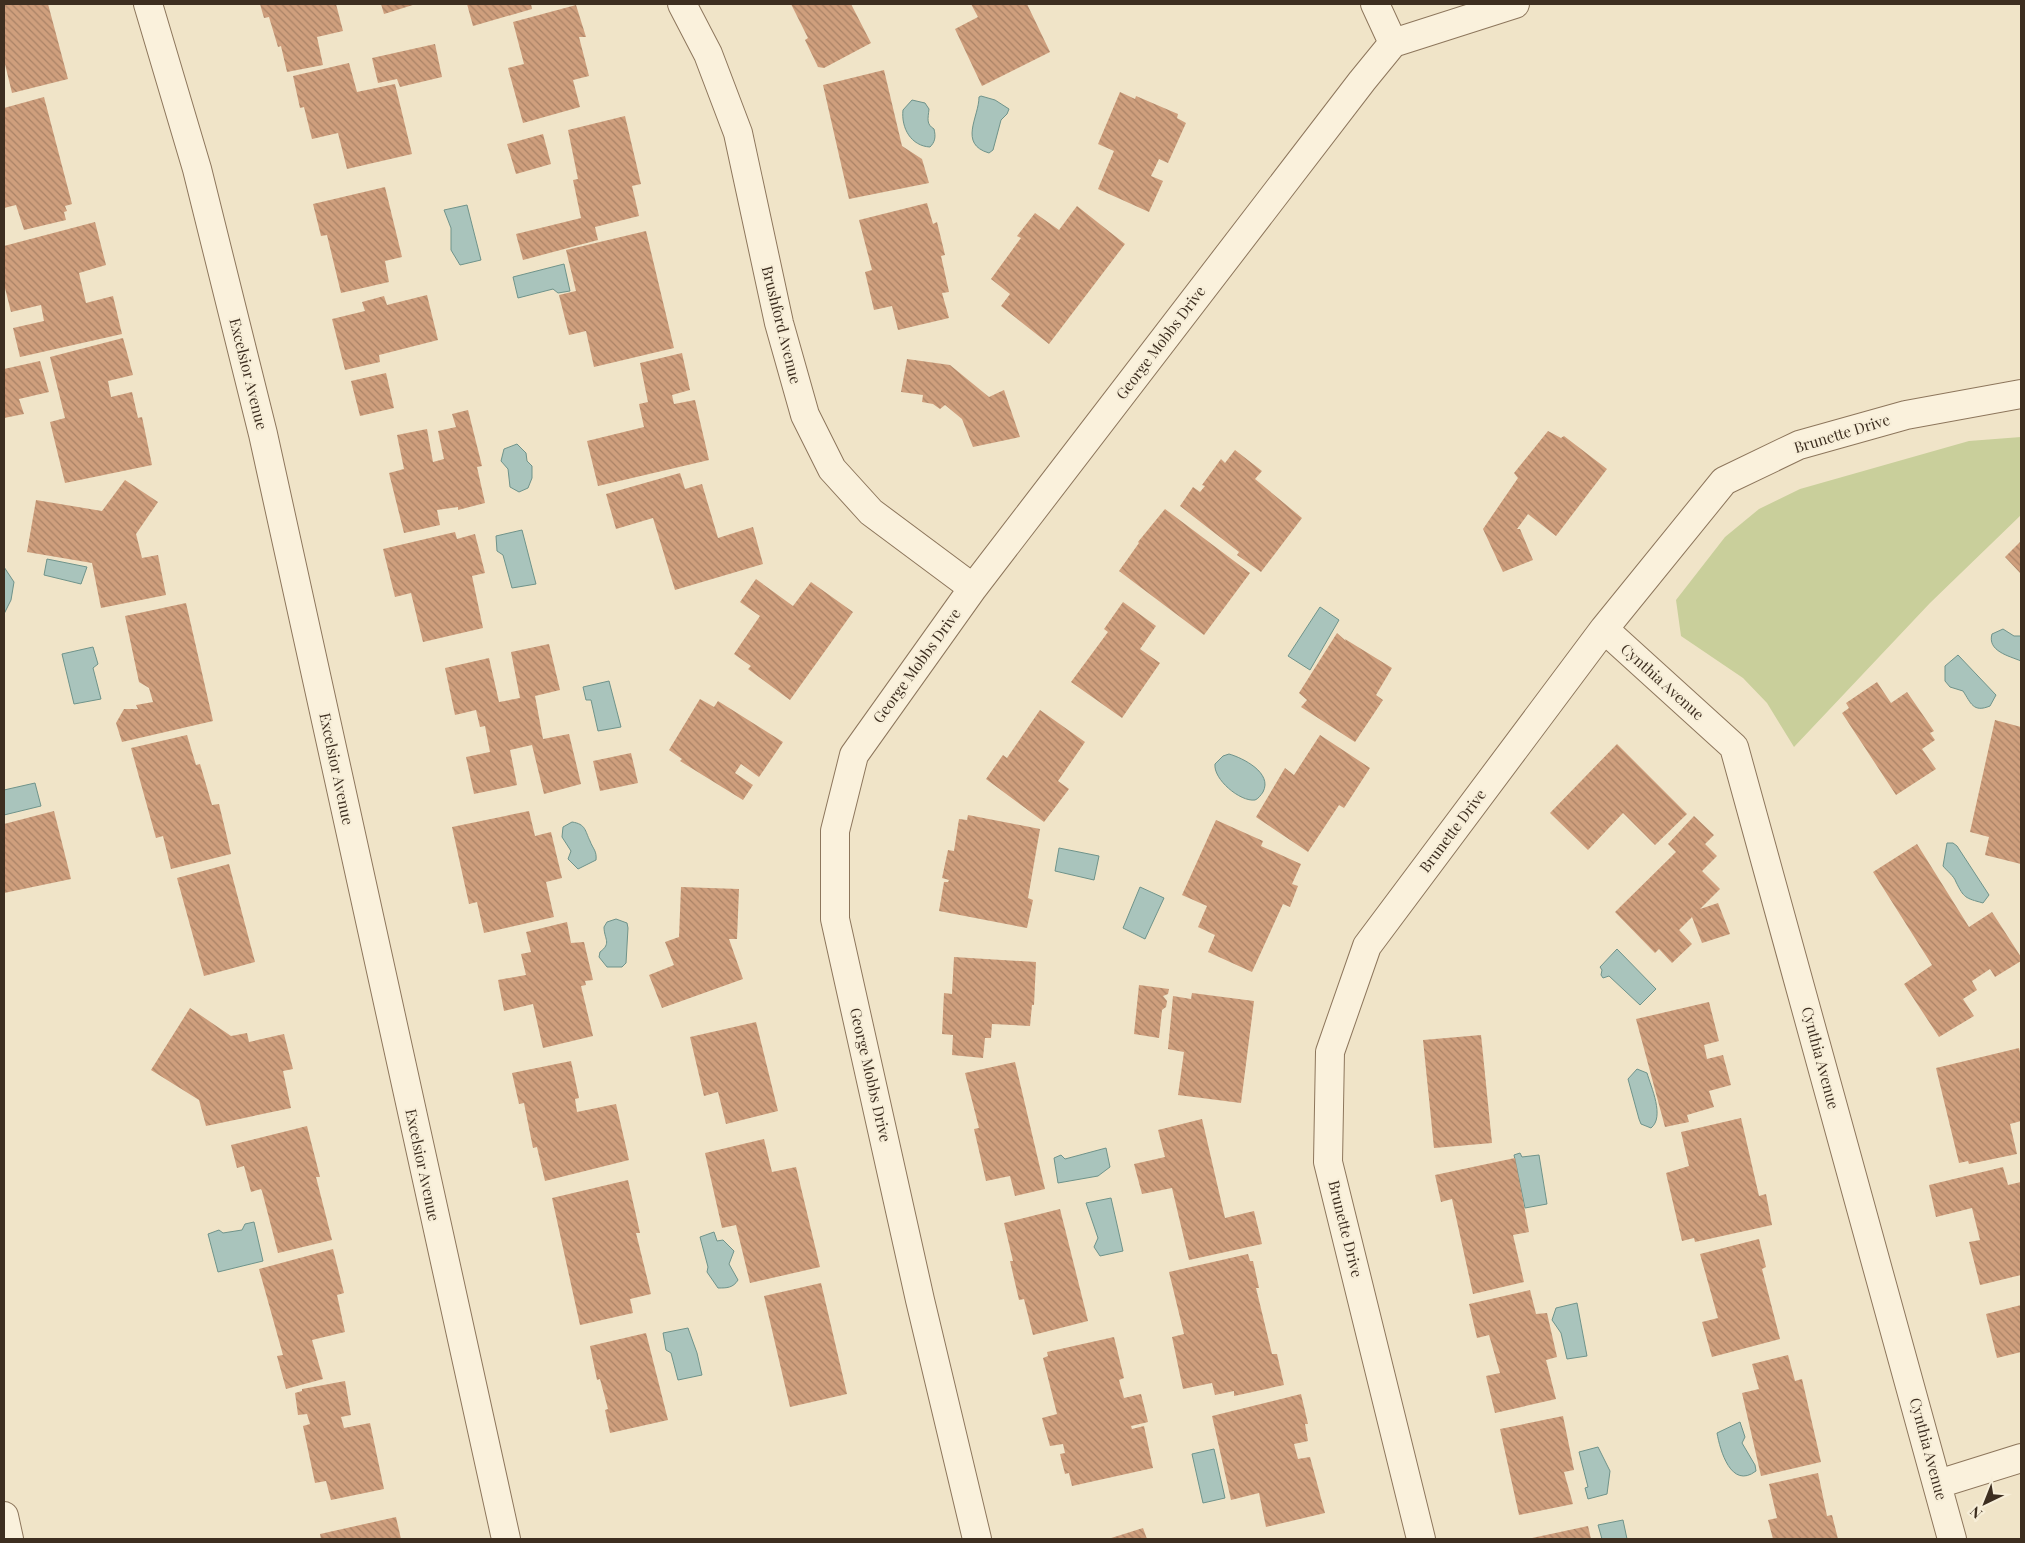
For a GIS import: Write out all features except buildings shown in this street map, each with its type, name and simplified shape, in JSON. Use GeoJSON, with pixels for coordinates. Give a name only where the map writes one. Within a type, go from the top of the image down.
{"type":"FeatureCollection","features":[{"type":"Feature","properties":{"kind":"street","name":"Excelsior Avenue"},"geometry":{"type":"LineString","coordinates":[[148,4],[197,169],[263,434],[506,1539]]}},
{"type":"Feature","properties":{"kind":"street","name":"Brushford Avenue"},"geometry":{"type":"LineString","coordinates":[[682,4],[708,54],[738,132],[779,323],[805,415],[816,438],[832,469],[871,512],[973,588]]}},
{"type":"Feature","properties":{"kind":"street"},"geometry":{"type":"LineString","coordinates":[[1375,4],[1393,43],[1514,4]]}},
{"type":"Feature","properties":{"kind":"street","name":"George Mobbs Drive"},"geometry":{"type":"LineString","coordinates":[[977,1539],[920,1300],[835,919],[836,831],[854,755],[973,588],[1393,43]]}},
{"type":"Feature","properties":{"kind":"street","name":"Brunette Drive"},"geometry":{"type":"LineString","coordinates":[[1421,1539],[1328,1162],[1330,1052],[1367,946],[1604,629],[1724,481],[1798,445],[1906,415],[2021,394]]}},
{"type":"Feature","properties":{"kind":"street","name":"Cynthia Avenue"},"geometry":{"type":"LineString","coordinates":[[1604,629],[1734,747],[1952,1539]]}},
{"type":"Feature","properties":{"kind":"street"},"geometry":{"type":"LineString","coordinates":[[1938,1484],[2021,1458]]}},
{"type":"Feature","properties":{"kind":"street"},"geometry":{"type":"LineString","coordinates":[[4,1516],[9,1539]]}},
{"type":"Feature","properties":{"kind":"green space"},"geometry":{"type":"Polygon","coordinates":[[[2021,437],[2021,515],[1930,603],[1794,747],[1767,703],[1743,678],[1681,636],[1676,600],[1725,537],[1759,509],[1800,489],[1969,441],[2021,437]]]}},
{"type":"Feature","properties":{"kind":"water"},"geometry":{"type":"Polygon","coordinates":[[[979,97],[995,100],[1009,109],[1001,120],[993,150],[989,153],[980,149],[974,143],[972,137],[979,97]]]}},
{"type":"Feature","properties":{"kind":"water"},"geometry":{"type":"Polygon","coordinates":[[[912,100],[925,103],[929,109],[929,123],[934,129],[935,134],[934,141],[930,147],[923,146],[913,140],[906,129],[903,110],[912,100]]]}},
{"type":"Feature","properties":{"kind":"water"},"geometry":{"type":"Polygon","coordinates":[[[467,205],[481,260],[460,265],[451,250],[451,228],[444,210],[467,205]]]}},
{"type":"Feature","properties":{"kind":"water"},"geometry":{"type":"Polygon","coordinates":[[[564,264],[570,291],[558,293],[553,289],[518,298],[513,277],[564,264]]]}},
{"type":"Feature","properties":{"kind":"water"},"geometry":{"type":"Polygon","coordinates":[[[517,444],[526,453],[527,461],[532,466],[532,478],[528,488],[519,492],[510,487],[508,469],[501,461],[504,449],[517,444]]]}},
{"type":"Feature","properties":{"kind":"water"},"geometry":{"type":"Polygon","coordinates":[[[522,530],[536,584],[512,588],[503,555],[497,551],[496,536],[522,530]]]}},
{"type":"Feature","properties":{"kind":"water"},"geometry":{"type":"Polygon","coordinates":[[[47,559],[87,567],[81,584],[44,575],[47,559]]]}},
{"type":"Feature","properties":{"kind":"water"},"geometry":{"type":"Polygon","coordinates":[[[4,567],[14,582],[11,600],[4,614],[4,567]]]}},
{"type":"Feature","properties":{"kind":"water"},"geometry":{"type":"Polygon","coordinates":[[[1320,607],[1339,620],[1310,670],[1288,656],[1320,607]]]}},
{"type":"Feature","properties":{"kind":"water"},"geometry":{"type":"Polygon","coordinates":[[[2003,629],[2014,636],[2021,636],[2021,661],[2005,655],[1993,645],[1991,640],[1992,634],[2003,629]]]}},
{"type":"Feature","properties":{"kind":"water"},"geometry":{"type":"Polygon","coordinates":[[[93,647],[98,664],[93,668],[101,699],[74,704],[62,654],[93,647]]]}},
{"type":"Feature","properties":{"kind":"water"},"geometry":{"type":"Polygon","coordinates":[[[1958,655],[1996,695],[1990,706],[1980,708],[1973,706],[1963,691],[1950,687],[1945,681],[1945,666],[1958,655]]]}},
{"type":"Feature","properties":{"kind":"water"},"geometry":{"type":"Polygon","coordinates":[[[609,681],[621,727],[598,731],[591,700],[586,700],[583,687],[609,681]]]}},
{"type":"Feature","properties":{"kind":"water"},"geometry":{"type":"Polygon","coordinates":[[[1229,754],[1255,767],[1264,779],[1263,792],[1255,800],[1249,800],[1235,793],[1218,776],[1215,764],[1223,756],[1229,754]]]}},
{"type":"Feature","properties":{"kind":"water"},"geometry":{"type":"Polygon","coordinates":[[[35,783],[41,806],[4,815],[4,790],[35,783]]]}},
{"type":"Feature","properties":{"kind":"water"},"geometry":{"type":"Polygon","coordinates":[[[572,822],[580,824],[584,829],[596,854],[596,860],[578,869],[568,859],[571,851],[562,837],[563,827],[572,822]]]}},
{"type":"Feature","properties":{"kind":"water"},"geometry":{"type":"Polygon","coordinates":[[[1947,843],[1953,843],[1957,846],[1989,895],[1983,903],[1966,897],[1954,878],[1943,866],[1947,843]]]}},
{"type":"Feature","properties":{"kind":"water"},"geometry":{"type":"Polygon","coordinates":[[[1059,848],[1099,856],[1094,880],[1055,871],[1059,848]]]}},
{"type":"Feature","properties":{"kind":"water"},"geometry":{"type":"Polygon","coordinates":[[[1140,887],[1164,898],[1145,939],[1123,928],[1140,887]]]}},
{"type":"Feature","properties":{"kind":"water"},"geometry":{"type":"Polygon","coordinates":[[[616,919],[627,923],[626,963],[622,967],[607,967],[599,957],[600,952],[607,943],[604,927],[607,922],[616,919]]]}},
{"type":"Feature","properties":{"kind":"water"},"geometry":{"type":"Polygon","coordinates":[[[1617,949],[1656,989],[1640,1005],[1609,976],[1603,978],[1601,975],[1602,970],[1600,967],[1617,949]]]}},
{"type":"Feature","properties":{"kind":"water"},"geometry":{"type":"Polygon","coordinates":[[[1637,1069],[1647,1073],[1656,1102],[1657,1117],[1651,1128],[1641,1124],[1628,1079],[1637,1069]]]}},
{"type":"Feature","properties":{"kind":"water"},"geometry":{"type":"Polygon","coordinates":[[[1106,1148],[1110,1167],[1098,1176],[1058,1183],[1054,1158],[1061,1155],[1065,1159],[1106,1148]]]}},
{"type":"Feature","properties":{"kind":"water"},"geometry":{"type":"Polygon","coordinates":[[[1520,1153],[1522,1157],[1539,1155],[1547,1204],[1525,1208],[1514,1155],[1520,1153]]]}},
{"type":"Feature","properties":{"kind":"water"},"geometry":{"type":"Polygon","coordinates":[[[1111,1198],[1123,1251],[1100,1256],[1094,1247],[1098,1238],[1086,1203],[1111,1198]]]}},
{"type":"Feature","properties":{"kind":"water"},"geometry":{"type":"Polygon","coordinates":[[[254,1222],[263,1261],[218,1272],[208,1234],[219,1230],[223,1233],[242,1230],[245,1224],[254,1222]]]}},
{"type":"Feature","properties":{"kind":"water"},"geometry":{"type":"Polygon","coordinates":[[[714,1232],[717,1241],[723,1240],[734,1251],[729,1264],[738,1280],[730,1287],[718,1288],[707,1272],[708,1267],[700,1237],[714,1232]]]}},
{"type":"Feature","properties":{"kind":"water"},"geometry":{"type":"Polygon","coordinates":[[[1577,1303],[1587,1356],[1567,1359],[1561,1333],[1552,1320],[1556,1308],[1577,1303]]]}},
{"type":"Feature","properties":{"kind":"water"},"geometry":{"type":"Polygon","coordinates":[[[688,1328],[702,1375],[678,1380],[671,1353],[666,1350],[663,1333],[688,1328]]]}},
{"type":"Feature","properties":{"kind":"water"},"geometry":{"type":"Polygon","coordinates":[[[1740,1422],[1745,1437],[1742,1443],[1755,1465],[1756,1471],[1747,1476],[1733,1472],[1728,1465],[1724,1458],[1717,1433],[1740,1422]]]}},
{"type":"Feature","properties":{"kind":"water"},"geometry":{"type":"Polygon","coordinates":[[[1598,1447],[1610,1471],[1607,1494],[1588,1499],[1585,1488],[1588,1487],[1579,1452],[1598,1447]]]}},
{"type":"Feature","properties":{"kind":"water"},"geometry":{"type":"Polygon","coordinates":[[[1214,1449],[1225,1498],[1203,1503],[1192,1454],[1214,1449]]]}},
{"type":"Feature","properties":{"kind":"water"},"geometry":{"type":"Polygon","coordinates":[[[1623,1520],[1627,1539],[1602,1539],[1598,1525],[1623,1520]]]}}]}
